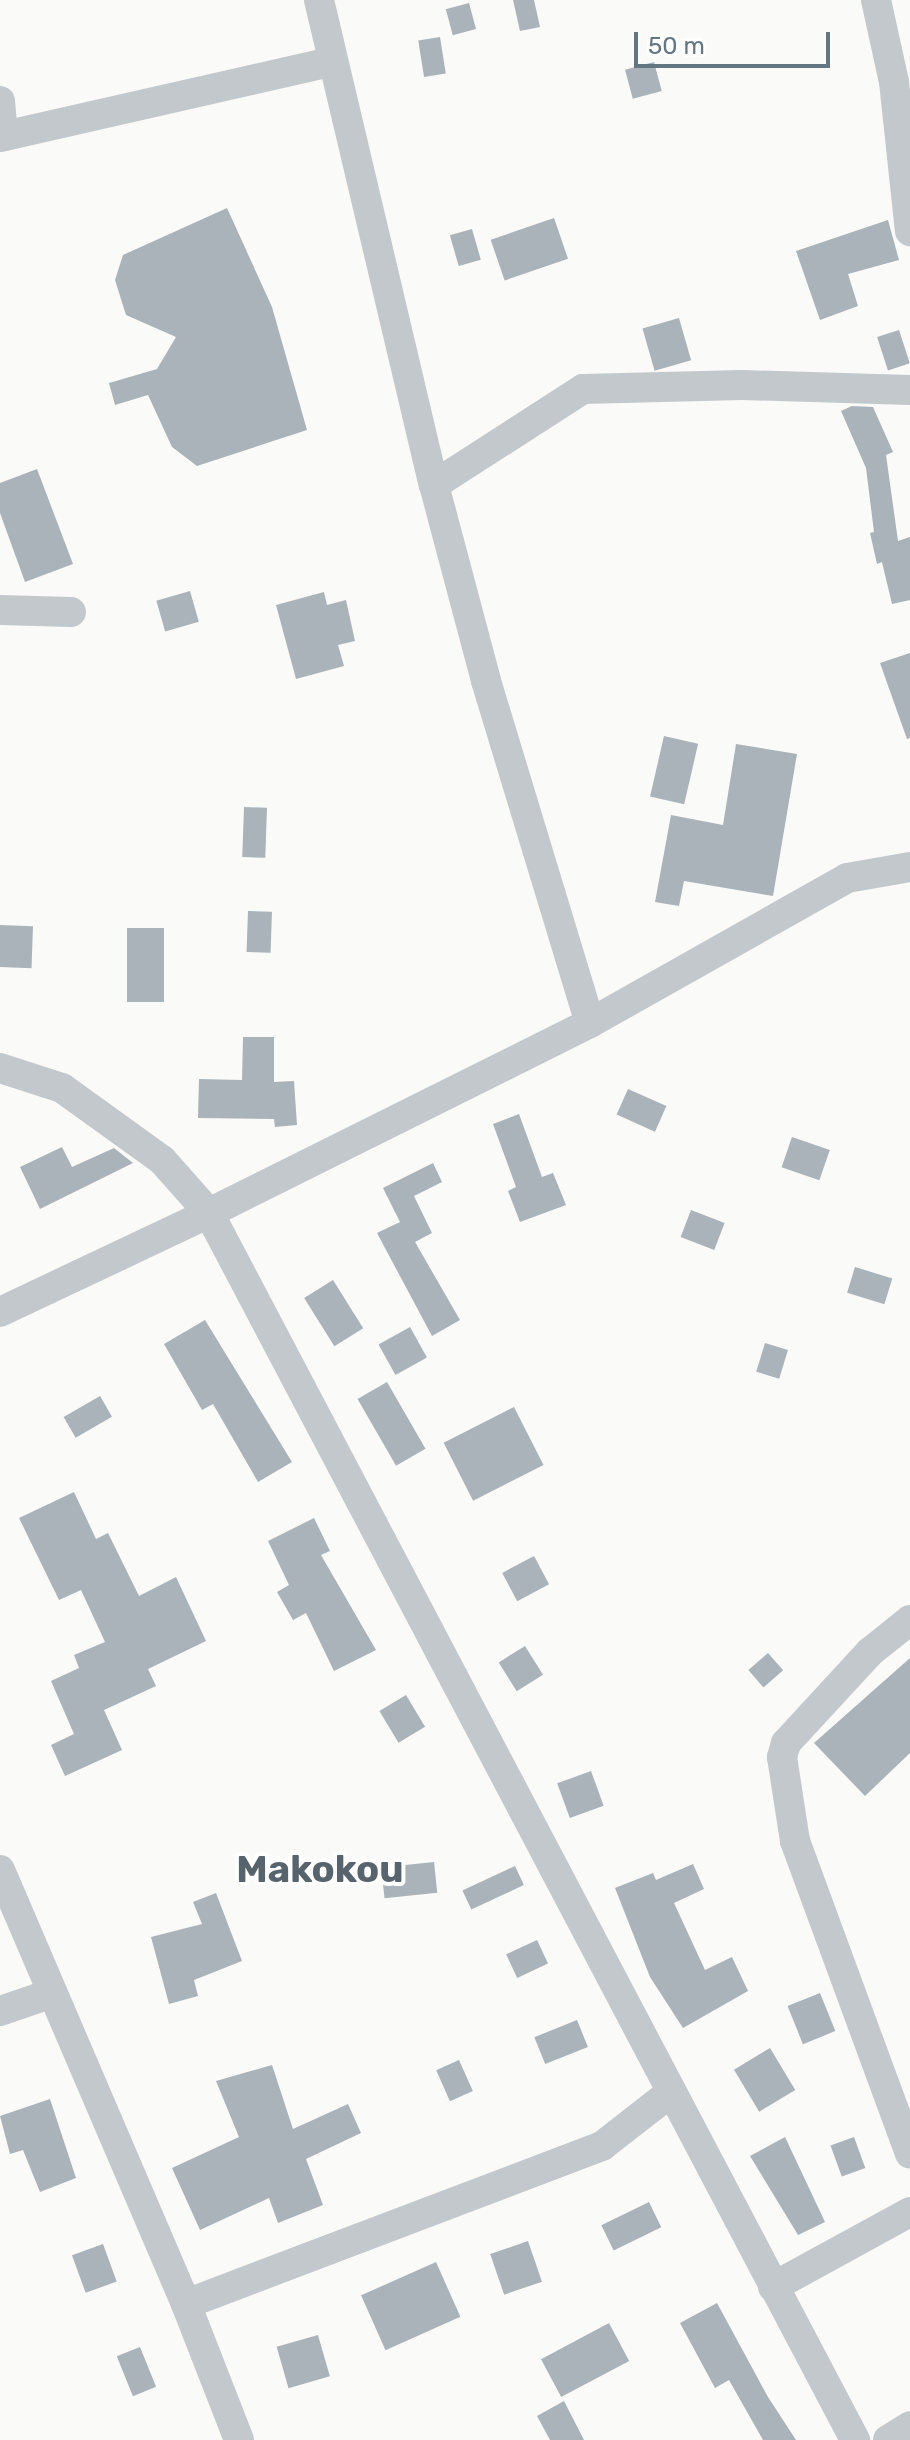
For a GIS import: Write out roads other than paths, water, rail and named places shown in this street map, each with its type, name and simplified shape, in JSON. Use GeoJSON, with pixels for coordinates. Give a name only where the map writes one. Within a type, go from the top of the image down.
{"type":"FeatureCollection","features":[{"type":"Feature","properties":{"kind":"street"},"geometry":{"type":"LineString","coordinates":[[319,0],[330,62],[434,485],[486,681],[590,1023]]}},
{"type":"Feature","properties":{"kind":"street"},"geometry":{"type":"LineString","coordinates":[[876,0],[894,82],[910,231]]}},
{"type":"Feature","properties":{"kind":"street"},"geometry":{"type":"LineString","coordinates":[[0,101],[2,136],[330,62]]}},
{"type":"Feature","properties":{"kind":"street"},"geometry":{"type":"LineString","coordinates":[[434,485],[583,389],[742,385],[910,390]]}},
{"type":"Feature","properties":{"kind":"street"},"geometry":{"type":"LineString","coordinates":[[0,610],[71,612]]}},
{"type":"Feature","properties":{"kind":"street"},"geometry":{"type":"LineString","coordinates":[[0,1312],[209,1213],[590,1023],[847,878],[910,867]]}},
{"type":"Feature","properties":{"kind":"street"},"geometry":{"type":"LineString","coordinates":[[0,1068],[62,1088],[162,1160],[209,1213],[855,2440]]}},
{"type":"Feature","properties":{"kind":"street"},"geometry":{"type":"LineString","coordinates":[[910,1620],[870,1652],[786,1743],[782,1757],[795,1841],[910,2153]]}},
{"type":"Feature","properties":{"kind":"street"},"geometry":{"type":"LineString","coordinates":[[0,1870],[50,1994],[186,2304],[239,2440]]}},
{"type":"Feature","properties":{"kind":"street"},"geometry":{"type":"LineString","coordinates":[[0,2011],[50,1994]]}},
{"type":"Feature","properties":{"kind":"street"},"geometry":{"type":"LineString","coordinates":[[186,2304],[602,2146],[670,2093]]}},
{"type":"Feature","properties":{"kind":"street"},"geometry":{"type":"LineString","coordinates":[[773,2287],[910,2212]]}},
{"type":"Feature","properties":{"kind":"street"},"geometry":{"type":"LineString","coordinates":[[888,2440],[910,2426]]}},
{"type":"Feature","properties":{"kind":"district","name":"Makokou"},"geometry":{"type":"Point","coordinates":[320,1870]}}]}
